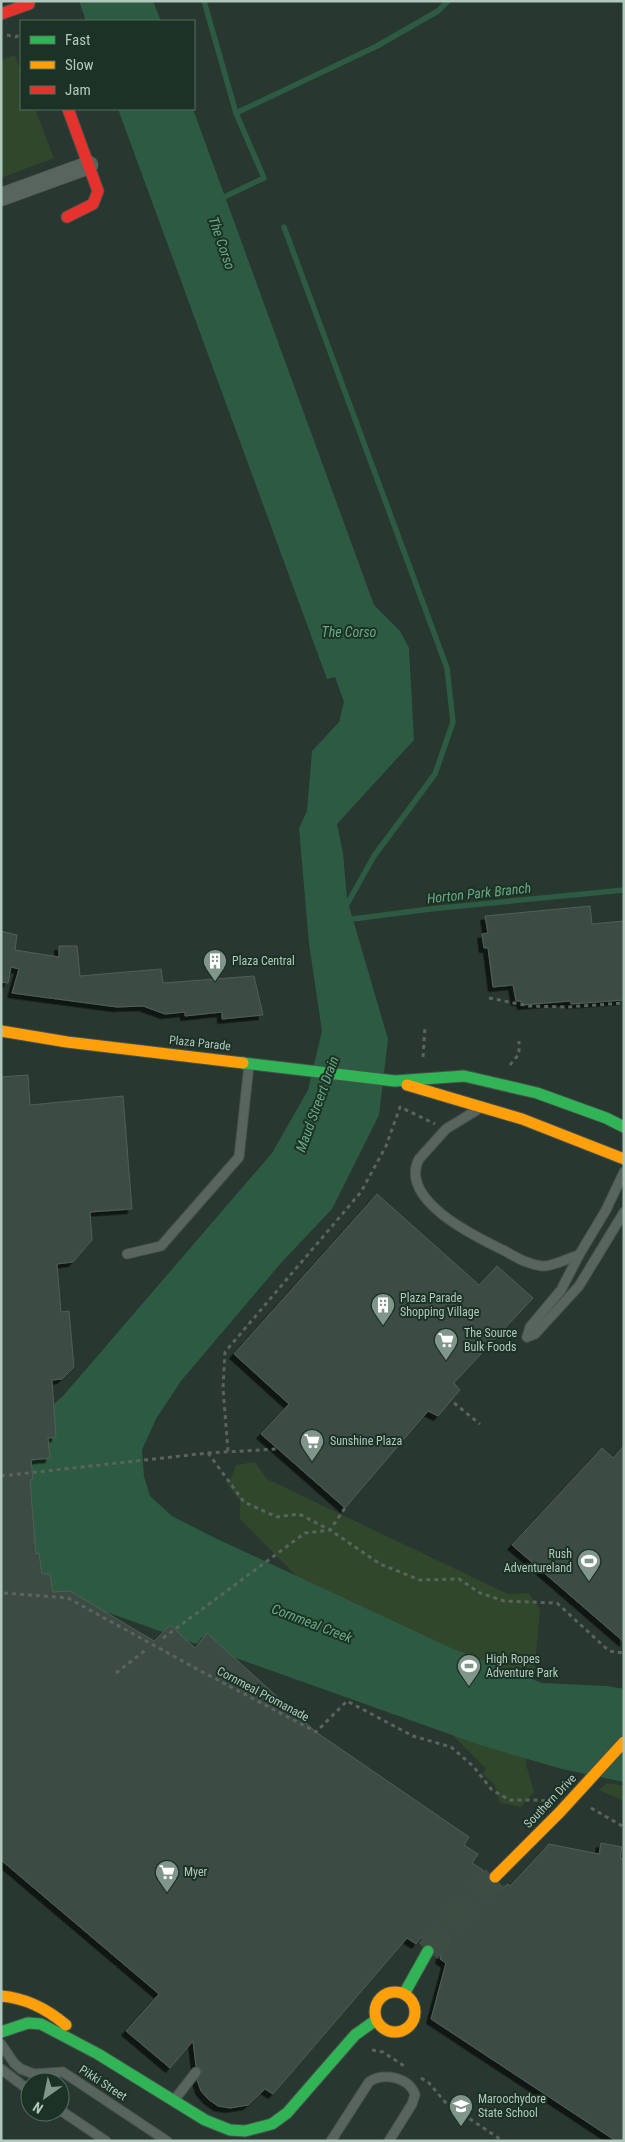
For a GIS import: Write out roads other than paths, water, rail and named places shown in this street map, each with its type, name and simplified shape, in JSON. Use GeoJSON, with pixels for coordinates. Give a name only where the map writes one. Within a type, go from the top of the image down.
{"type":"FeatureCollection","features":[{"type":"Feature","properties":{"kind":"street"},"geometry":{"type":"LineString","coordinates":[[1,14],[30,6]]}},
{"type":"Feature","properties":{"kind":"street"},"geometry":{"type":"LineString","coordinates":[[67,217],[93,204],[98,191],[68,110]]}},
{"type":"Feature","properties":{"kind":"street"},"geometry":{"type":"LineString","coordinates":[[1,197],[89,165]]}},
{"type":"Feature","properties":{"kind":"street","name":"Plaza Parade"},"geometry":{"type":"LineString","coordinates":[[1,1031],[67,1042],[395,1081],[567,1136],[624,1159]]}},
{"type":"Feature","properties":{"kind":"street","name":"Plaza Parade"},"geometry":{"type":"LineString","coordinates":[[395,1081],[464,1076],[536,1093],[606,1118],[624,1127]]}},
{"type":"Feature","properties":{"kind":"street","name":"Southern Drive"},"geometry":{"type":"LineString","coordinates":[[495,1877],[576,1795],[624,1742]]}},
{"type":"Feature","properties":{"kind":"street"},"geometry":{"type":"LineString","coordinates":[[404,1994],[428,1951]]}},
{"type":"Feature","properties":{"kind":"street"},"geometry":{"type":"LineString","coordinates":[[391,1992],[404,1994],[413,2002],[415,2008],[410,2026],[404,2030],[392,2032],[380,2026],[376,2020],[375,2011],[380,1999],[391,1992]]}},
{"type":"Feature","properties":{"kind":"street"},"geometry":{"type":"LineString","coordinates":[[1,1996],[20,1998],[43,2008],[59,2019],[98,2054]]}},
{"type":"Feature","properties":{"kind":"street"},"geometry":{"type":"LineString","coordinates":[[1,2032],[21,2025],[37,2023],[98,2054],[211,2123],[230,2130],[245,2131],[272,2124],[295,2106],[362,2028],[376,2020]]}},
{"type":"Feature","properties":{"kind":"lane"},"geometry":{"type":"LineString","coordinates":[[127,1254],[161,1246],[239,1157],[250,1063]]}},
{"type":"Feature","properties":{"kind":"lane"},"geometry":{"type":"LineString","coordinates":[[481,1107],[463,1121],[446,1129],[419,1159],[417,1178],[427,1199],[434,1208],[475,1238],[521,1261],[544,1266],[579,1255]]}},
{"type":"Feature","properties":{"kind":"lane"},"geometry":{"type":"LineString","coordinates":[[624,1172],[606,1210],[561,1290],[530,1326],[527,1337],[535,1334],[579,1286],[624,1212]]}},
{"type":"Feature","properties":{"kind":"lane","name":"Pikki Street"},"geometry":{"type":"LineString","coordinates":[[1,2044],[14,2063],[21,2069],[37,2074],[63,2072],[167,2141]]}},
{"type":"Feature","properties":{"kind":"lane"},"geometry":{"type":"LineString","coordinates":[[1,2069],[20,2083]]}},
{"type":"Feature","properties":{"kind":"lane"},"geometry":{"type":"LineString","coordinates":[[173,2101],[196,2072]]}},
{"type":"Feature","properties":{"kind":"lane"},"geometry":{"type":"LineString","coordinates":[[330,2141],[369,2082],[375,2078],[385,2077],[405,2082],[411,2087],[415,2095],[412,2104],[388,2141]]}},
{"type":"Feature","properties":{"kind":"lane"},"geometry":{"type":"LineString","coordinates":[[70,2117],[106,2141]]}},
{"type":"Feature","properties":{"kind":"water"},"geometry":{"type":"Polygon","coordinates":[[[79,1],[153,1],[161,20],[86,20],[79,1]]]}},
{"type":"Feature","properties":{"kind":"water"},"geometry":{"type":"Polygon","coordinates":[[[118,110],[193,110],[374,605],[400,631],[409,648],[414,740],[337,824],[343,853],[347,899],[388,1039],[379,1115],[332,1209],[281,1263],[181,1381],[156,1419],[142,1450],[144,1476],[150,1496],[172,1516],[213,1537],[451,1648],[542,1683],[608,1686],[624,1689],[624,1782],[562,1769],[480,1745],[109,1613],[5,1589],[18,1435],[63,1396],[272,1153],[308,1090],[322,1031],[309,944],[299,828],[307,811],[312,751],[339,722],[344,702],[335,677],[327,679],[118,110]]]}},
{"type":"Feature","properties":{"kind":"waterway"},"geometry":{"type":"LineString","coordinates":[[204,1],[236,113]]}},
{"type":"Feature","properties":{"kind":"waterway"},"geometry":{"type":"LineString","coordinates":[[220,199],[264,178],[236,113],[377,46],[438,11],[448,1]]}},
{"type":"Feature","properties":{"kind":"waterway"},"geometry":{"type":"LineString","coordinates":[[284,227],[447,668],[453,722],[435,774],[374,856],[345,908]]}},
{"type":"Feature","properties":{"kind":"waterway","name":"Horton Park Branch"},"geometry":{"type":"LineString","coordinates":[[345,920],[430,909],[624,890]]}},
{"type":"Feature","properties":{"kind":"tunnel"},"geometry":{"type":"LineString","coordinates":[[428,1951],[495,1877]]}},
{"type":"Feature","properties":{"kind":"place","name":"Plaza Central"},"geometry":{"type":"Point","coordinates":[215,982]}},
{"type":"Feature","properties":{"kind":"place","name":"Plaza Parade Shopping Village"},"geometry":{"type":"Point","coordinates":[383,1326]}},
{"type":"Feature","properties":{"kind":"place","name":"The Source Bulk Foods"},"geometry":{"type":"Point","coordinates":[446,1361]}},
{"type":"Feature","properties":{"kind":"place","name":"Sunshine Plaza"},"geometry":{"type":"Point","coordinates":[312,1462]}},
{"type":"Feature","properties":{"kind":"place","name":"Rush Adventureland"},"geometry":{"type":"Point","coordinates":[589,1582]}},
{"type":"Feature","properties":{"kind":"place","name":"High Ropes Adventure Park"},"geometry":{"type":"Point","coordinates":[469,1687]}},
{"type":"Feature","properties":{"kind":"place","name":"Myer"},"geometry":{"type":"Point","coordinates":[167,1893]}},
{"type":"Feature","properties":{"kind":"place","name":"Maroochydore State School"},"geometry":{"type":"Point","coordinates":[461,2127]}},
{"type":"Feature","properties":{"kind":"water label","name":"The Corso"},"geometry":{"type":"Point","coordinates":[222,243]}},
{"type":"Feature","properties":{"kind":"water label","name":"The Corso"},"geometry":{"type":"Point","coordinates":[349,632]}},
{"type":"Feature","properties":{"kind":"water label","name":"Maud Streert Drain"},"geometry":{"type":"Point","coordinates":[317,1104]}},
{"type":"Feature","properties":{"kind":"water label","name":"Cornmeal Creek"},"geometry":{"type":"Point","coordinates":[312,1623]}}]}
